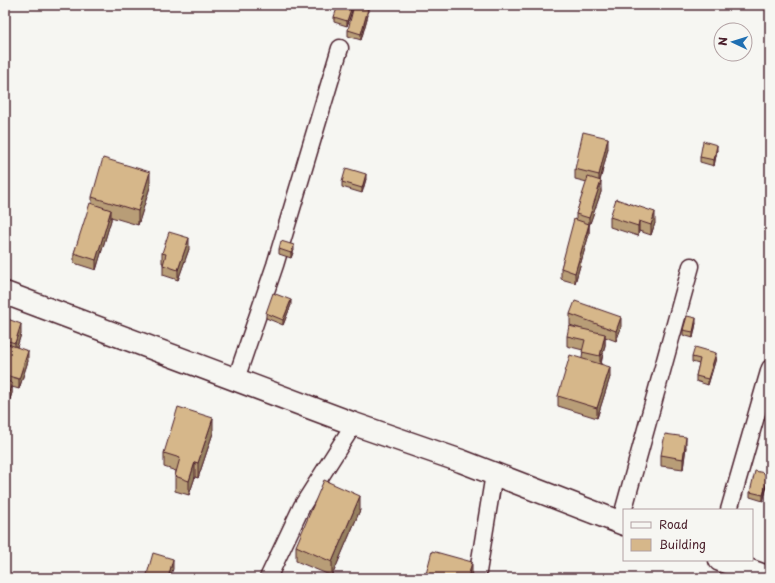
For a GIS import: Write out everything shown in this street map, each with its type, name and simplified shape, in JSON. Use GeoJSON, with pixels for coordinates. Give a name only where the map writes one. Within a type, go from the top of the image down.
{"type":"FeatureCollection","features":[{"type":"Feature","properties":{"kind":"main road"},"geometry":{"type":"LineString","coordinates":[[5,293],[236,378],[354,424],[494,474],[622,523]]}},
{"type":"Feature","properties":{"kind":"main road"},"geometry":{"type":"LineString","coordinates":[[723,561],[770,578]]}},
{"type":"Feature","properties":{"kind":"street"},"geometry":{"type":"LineString","coordinates":[[236,378],[275,265],[340,48]]}},
{"type":"Feature","properties":{"kind":"street"},"geometry":{"type":"LineString","coordinates":[[626,509],[691,266]]}},
{"type":"Feature","properties":{"kind":"street"},"geometry":{"type":"LineString","coordinates":[[729,509],[770,368]]}},
{"type":"Feature","properties":{"kind":"street"},"geometry":{"type":"LineString","coordinates":[[268,578],[302,506],[354,424]]}},
{"type":"Feature","properties":{"kind":"street"},"geometry":{"type":"LineString","coordinates":[[477,578],[494,474]]}},
{"type":"Feature","properties":{"kind":"building"},"geometry":{"type":"Polygon","coordinates":[[[338,5],[352,6],[347,21],[334,17],[338,5]]]}},
{"type":"Feature","properties":{"kind":"building"},"geometry":{"type":"Polygon","coordinates":[[[354,5],[368,9],[361,34],[348,30],[354,5]]]}},
{"type":"Feature","properties":{"kind":"building"},"geometry":{"type":"Polygon","coordinates":[[[583,132],[608,138],[599,175],[575,169],[583,132]]]}},
{"type":"Feature","properties":{"kind":"building"},"geometry":{"type":"Polygon","coordinates":[[[703,141],[717,145],[714,160],[700,157],[703,141]]]}},
{"type":"Feature","properties":{"kind":"building"},"geometry":{"type":"Polygon","coordinates":[[[103,158],[150,172],[138,211],[92,197],[103,158]]]}},
{"type":"Feature","properties":{"kind":"building"},"geometry":{"type":"Polygon","coordinates":[[[346,168],[366,174],[362,188],[342,182],[346,168]]]}},
{"type":"Feature","properties":{"kind":"building"},"geometry":{"type":"Polygon","coordinates":[[[588,177],[601,181],[589,218],[576,214],[588,177]]]}},
{"type":"Feature","properties":{"kind":"building"},"geometry":{"type":"Polygon","coordinates":[[[616,199],[655,212],[651,225],[639,221],[638,226],[610,217],[616,199]]]}},
{"type":"Feature","properties":{"kind":"building"},"geometry":{"type":"Polygon","coordinates":[[[90,203],[111,210],[96,260],[74,253],[90,203]]]}},
{"type":"Feature","properties":{"kind":"building"},"geometry":{"type":"Polygon","coordinates":[[[574,219],[589,224],[575,273],[561,268],[574,219]]]}},
{"type":"Feature","properties":{"kind":"building"},"geometry":{"type":"Polygon","coordinates":[[[169,232],[189,238],[178,270],[163,265],[166,254],[162,253],[169,232]]]}},
{"type":"Feature","properties":{"kind":"building"},"geometry":{"type":"Polygon","coordinates":[[[281,241],[294,245],[291,253],[279,249],[281,241]]]}},
{"type":"Feature","properties":{"kind":"building"},"geometry":{"type":"Polygon","coordinates":[[[273,293],[291,300],[283,320],[266,313],[273,293]]]}},
{"type":"Feature","properties":{"kind":"building"},"geometry":{"type":"Polygon","coordinates":[[[575,301],[621,317],[616,331],[570,314],[575,301]]]}},
{"type":"Feature","properties":{"kind":"building"},"geometry":{"type":"Polygon","coordinates":[[[687,316],[696,318],[693,332],[683,330],[687,316]]]}},
{"type":"Feature","properties":{"kind":"building"},"geometry":{"type":"Polygon","coordinates":[[[5,318],[21,324],[15,343],[5,340],[5,318]]]}},
{"type":"Feature","properties":{"kind":"building"},"geometry":{"type":"Polygon","coordinates":[[[569,326],[605,334],[600,356],[582,352],[585,340],[567,336],[569,326]]]}},
{"type":"Feature","properties":{"kind":"building"},"geometry":{"type":"Polygon","coordinates":[[[5,343],[28,351],[19,379],[5,375],[5,343]]]}},
{"type":"Feature","properties":{"kind":"building"},"geometry":{"type":"Polygon","coordinates":[[[695,347],[716,353],[708,379],[696,376],[700,359],[692,357],[695,347]]]}},
{"type":"Feature","properties":{"kind":"building"},"geometry":{"type":"Polygon","coordinates":[[[570,355],[610,367],[597,408],[558,396],[570,355]]]}},
{"type":"Feature","properties":{"kind":"building"},"geometry":{"type":"Polygon","coordinates":[[[5,380],[12,383],[5,404],[5,380]]]}},
{"type":"Feature","properties":{"kind":"building"},"geometry":{"type":"Polygon","coordinates":[[[178,407],[213,418],[198,463],[195,462],[189,481],[175,476],[180,458],[164,453],[178,407]]]}},
{"type":"Feature","properties":{"kind":"building"},"geometry":{"type":"Polygon","coordinates":[[[665,434],[686,437],[683,459],[661,455],[665,434]]]}},
{"type":"Feature","properties":{"kind":"building"},"geometry":{"type":"Polygon","coordinates":[[[770,434],[770,448],[766,447],[770,434]]]}},
{"type":"Feature","properties":{"kind":"building"},"geometry":{"type":"Polygon","coordinates":[[[755,471],[769,474],[763,495],[750,492],[755,471]]]}},
{"type":"Feature","properties":{"kind":"building"},"geometry":{"type":"Polygon","coordinates":[[[324,480],[360,496],[332,562],[296,546],[324,480]]]}},
{"type":"Feature","properties":{"kind":"building"},"geometry":{"type":"Polygon","coordinates":[[[432,551],[472,562],[468,578],[425,578],[432,551]]]}},
{"type":"Feature","properties":{"kind":"building"},"geometry":{"type":"Polygon","coordinates":[[[153,553],[173,559],[168,578],[146,578],[153,553]]]}}]}
